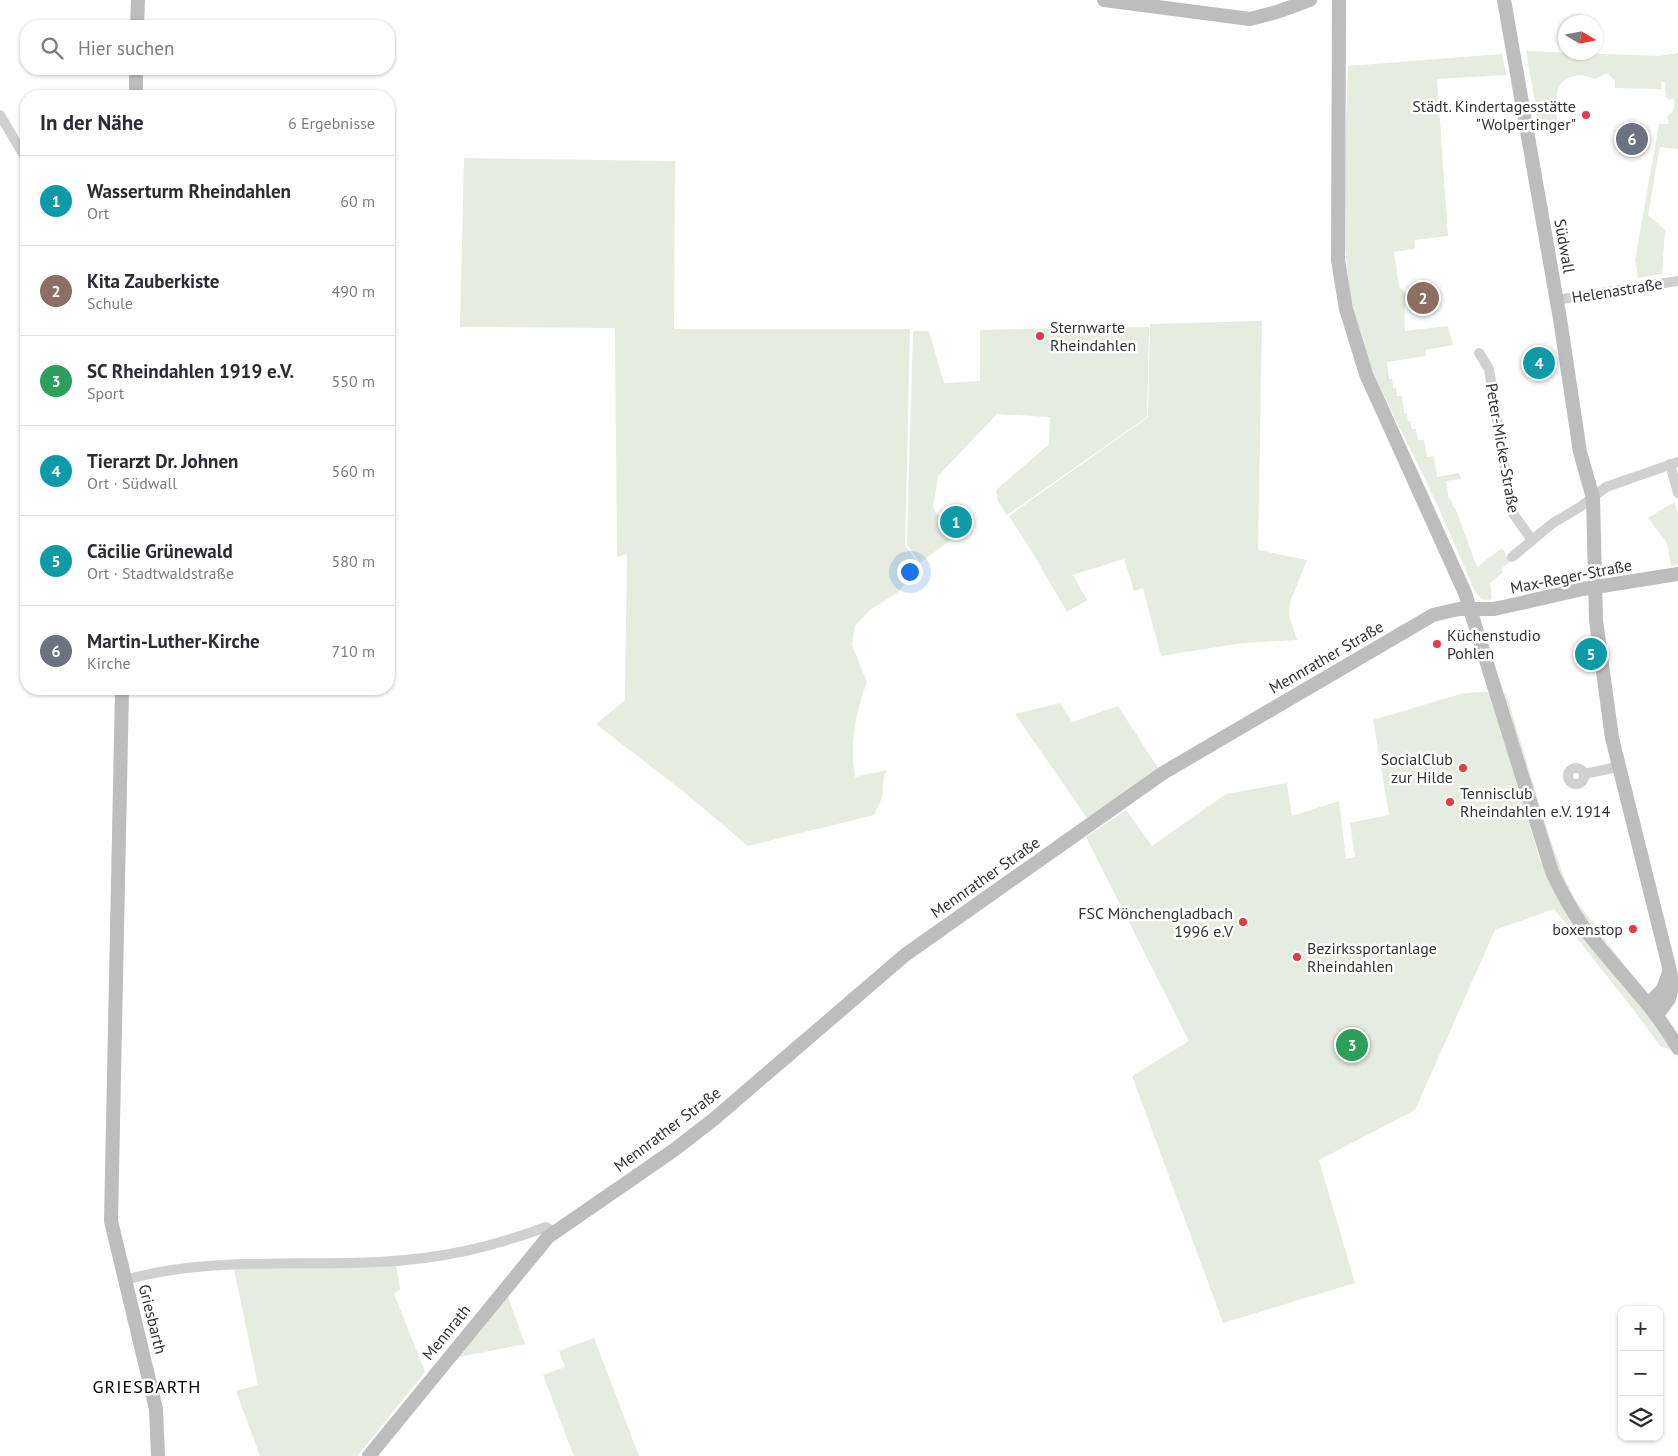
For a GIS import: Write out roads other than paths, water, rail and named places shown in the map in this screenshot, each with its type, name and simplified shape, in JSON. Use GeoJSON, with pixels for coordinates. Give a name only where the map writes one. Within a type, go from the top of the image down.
{"type":"FeatureCollection","features":[{"type":"Feature","properties":{"kind":"main road"},"geometry":{"type":"LineString","coordinates":[[137,20],[138,0]]}},
{"type":"Feature","properties":{"kind":"main road"},"geometry":{"type":"LineString","coordinates":[[1104,0],[1250,19],[1277,12],[1305,1]]}},
{"type":"Feature","properties":{"kind":"main road"},"geometry":{"type":"LineString","coordinates":[[1339,0],[1337,239],[1346,308],[1366,374],[1450,558],[1471,609],[1552,872],[1566,901],[1582,926],[1653,1009],[1678,1048]]}},
{"type":"Feature","properties":{"kind":"main road","name":"Südwall"},"geometry":{"type":"LineString","coordinates":[[1504,0],[1556,300],[1580,452],[1593,498],[1596,620],[1618,767],[1674,971],[1673,983],[1675,990]]}},
{"type":"Feature","properties":{"kind":"main road"},"geometry":{"type":"LineString","coordinates":[[136,75],[136,90]]}},
{"type":"Feature","properties":{"kind":"main road","name":"Max-Reger-Straße"},"geometry":{"type":"LineString","coordinates":[[1471,609],[1494,609],[1595,587],[1678,574]]}},
{"type":"Feature","properties":{"kind":"main road","name":"Mennrather Straße"},"geometry":{"type":"LineString","coordinates":[[554,1232],[674,1150],[714,1119],[905,955],[1163,773],[1433,615],[1450,610],[1471,609]]}},
{"type":"Feature","properties":{"kind":"main road","name":"Griesbarth"},"geometry":{"type":"LineString","coordinates":[[122,695],[111,1221],[156,1409],[158,1456]]}},
{"type":"Feature","properties":{"kind":"main road"},"geometry":{"type":"LineString","coordinates":[[1653,1009],[1674,971]]}},
{"type":"Feature","properties":{"kind":"main road"},"geometry":{"type":"LineString","coordinates":[[1653,1009],[1675,990]]}},
{"type":"Feature","properties":{"kind":"main road","name":"Mennrath"},"geometry":{"type":"LineString","coordinates":[[369,1456],[519,1269],[554,1232]]}},
{"type":"Feature","properties":{"kind":"street"},"geometry":{"type":"LineString","coordinates":[[0,115],[20,149]]}},
{"type":"Feature","properties":{"kind":"street","name":"Helenastraße"},"geometry":{"type":"LineString","coordinates":[[1556,300],[1678,281]]}},
{"type":"Feature","properties":{"kind":"street","name":"Peter-Micke-Straße"},"geometry":{"type":"LineString","coordinates":[[1479,353],[1489,369],[1512,512],[1532,540]]}},
{"type":"Feature","properties":{"kind":"street"},"geometry":{"type":"LineString","coordinates":[[1512,557],[1553,523],[1593,498],[1606,487],[1674,463],[1678,493]]}},
{"type":"Feature","properties":{"kind":"street"},"geometry":{"type":"LineString","coordinates":[[1584,774],[1618,767]]}},
{"type":"Feature","properties":{"kind":"street","name":"Griesbarth"},"geometry":{"type":"LineString","coordinates":[[125,1280],[143,1275],[206,1267],[398,1260],[476,1251],[546,1227],[554,1232]]}},
{"type":"Feature","properties":{"kind":"place","name":"Städt. Kindertagesstätte \"Wolpertinger\""},"geometry":{"type":"Point","coordinates":[1586,115]}},
{"type":"Feature","properties":{"kind":"place","name":"Martin-Luther-Kirche"},"geometry":{"type":"Point","coordinates":[1632,139]}},
{"type":"Feature","properties":{"kind":"place","name":"Kita Zauberkiste"},"geometry":{"type":"Point","coordinates":[1423,298]}},
{"type":"Feature","properties":{"kind":"place","name":"Sternwarte Rheindahlen"},"geometry":{"type":"Point","coordinates":[1040,336]}},
{"type":"Feature","properties":{"kind":"place","name":"Tierarzt Dr. Johnen"},"geometry":{"type":"Point","coordinates":[1539,363]}},
{"type":"Feature","properties":{"kind":"place","name":"Wasserturm Rheindahlen"},"geometry":{"type":"Point","coordinates":[956,522]}},
{"type":"Feature","properties":{"kind":"place","name":"Küchenstudio Pohlen"},"geometry":{"type":"Point","coordinates":[1437,644]}},
{"type":"Feature","properties":{"kind":"place","name":"Cäcilie Grünewald"},"geometry":{"type":"Point","coordinates":[1591,654]}},
{"type":"Feature","properties":{"kind":"place","name":"SocialClub zur Hilde"},"geometry":{"type":"Point","coordinates":[1463,768]}},
{"type":"Feature","properties":{"kind":"place","name":"Tennisclub Rheindahlen e.V. 1914"},"geometry":{"type":"Point","coordinates":[1450,802]}},
{"type":"Feature","properties":{"kind":"place","name":"FSC Mönchengladbach 1996 e.V"},"geometry":{"type":"Point","coordinates":[1243,922]}},
{"type":"Feature","properties":{"kind":"place","name":"boxenstop"},"geometry":{"type":"Point","coordinates":[1633,929]}},
{"type":"Feature","properties":{"kind":"place","name":"Bezirkssportanlage Rheindahlen"},"geometry":{"type":"Point","coordinates":[1297,957]}},
{"type":"Feature","properties":{"kind":"place","name":"SC Rheindahlen 1919 e.V."},"geometry":{"type":"Point","coordinates":[1352,1045]}},
{"type":"Feature","properties":{"kind":"district","name":"GRIESBARTH"},"geometry":{"type":"Point","coordinates":[147,1387]}}]}
